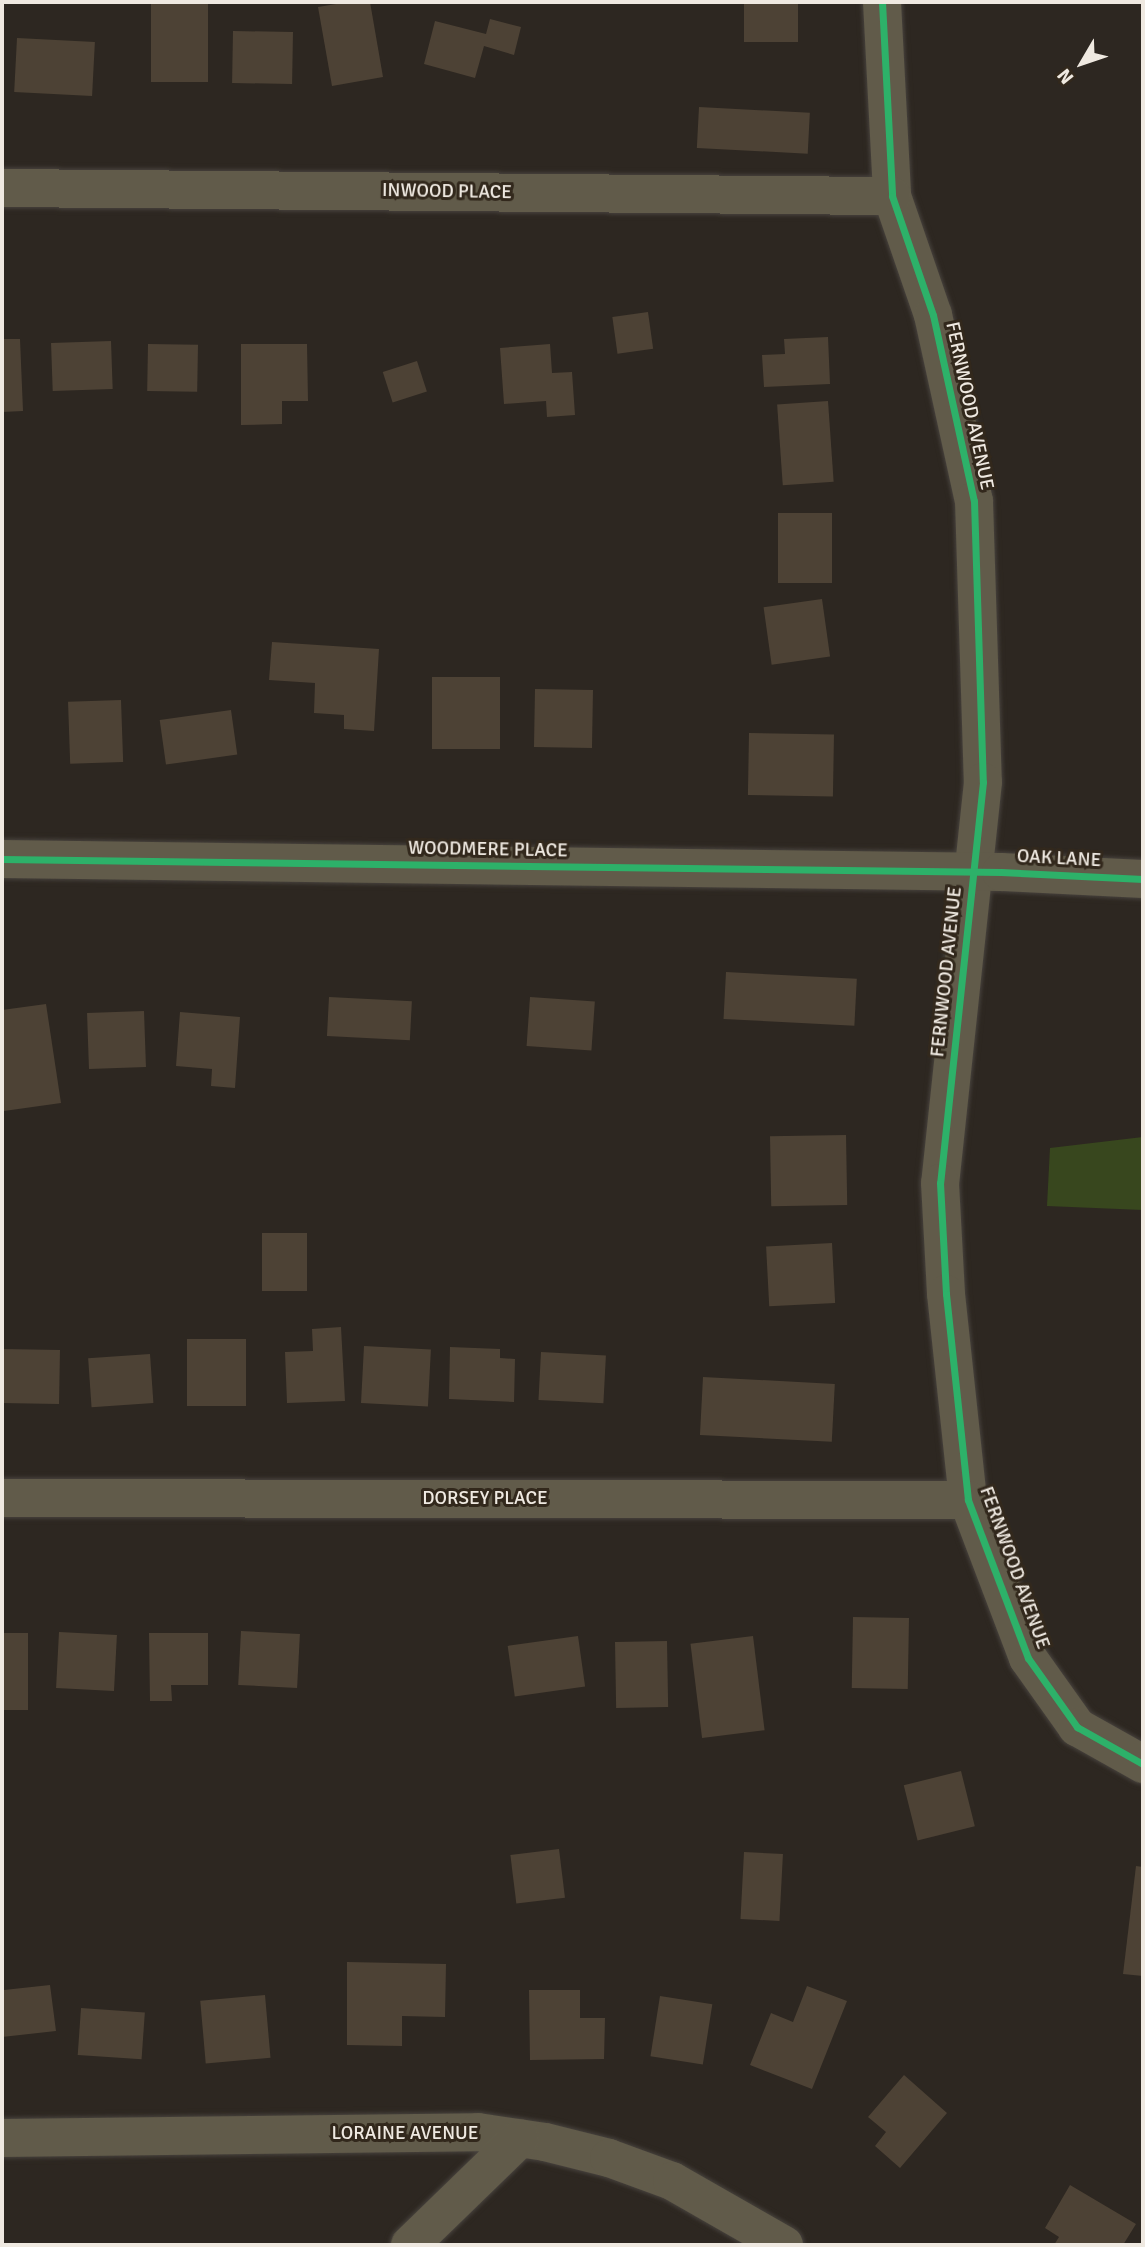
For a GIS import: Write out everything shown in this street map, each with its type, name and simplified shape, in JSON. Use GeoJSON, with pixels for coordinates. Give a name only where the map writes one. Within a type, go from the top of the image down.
{"type":"FeatureCollection","features":[{"type":"Feature","properties":{"kind":"street","name":"FERNWOOD AVENUE"},"geometry":{"type":"LineString","coordinates":[[882,2],[892,196],[933,315],[974,501],[983,782],[940,1183],[946,1294],[968,1500],[1028,1658],[1077,1727],[1143,1764]]}},
{"type":"Feature","properties":{"kind":"street","name":"INWOOD PLACE"},"geometry":{"type":"LineString","coordinates":[[2,188],[892,196]]}},
{"type":"Feature","properties":{"kind":"street","name":"WOODMERE PLACE"},"geometry":{"type":"LineString","coordinates":[[2,859],[973,872]]}},
{"type":"Feature","properties":{"kind":"street","name":"OAK LANE"},"geometry":{"type":"LineString","coordinates":[[973,872],[1143,879]]}},
{"type":"Feature","properties":{"kind":"street","name":"DORSEY PLACE"},"geometry":{"type":"LineString","coordinates":[[2,1498],[968,1500]]}},
{"type":"Feature","properties":{"kind":"street","name":"LORAINE AVENUE"},"geometry":{"type":"LineString","coordinates":[[2,2138],[478,2132],[520,2138],[609,2158],[672,2181],[784,2245]]}},
{"type":"Feature","properties":{"kind":"street"},"geometry":{"type":"LineString","coordinates":[[410,2245],[520,2138]]}},
{"type":"Feature","properties":{"kind":"green space"},"geometry":{"type":"Polygon","coordinates":[[[1143,1137],[1143,1210],[1047,1206],[1050,1148],[1143,1137]]]}},
{"type":"Feature","properties":{"kind":"building"},"geometry":{"type":"Polygon","coordinates":[[[151,2],[208,2],[208,82],[151,82],[151,2]]]}},
{"type":"Feature","properties":{"kind":"building"},"geometry":{"type":"Polygon","coordinates":[[[348,2],[370,2],[383,77],[332,86],[318,7],[348,2]]]}},
{"type":"Feature","properties":{"kind":"building"},"geometry":{"type":"Polygon","coordinates":[[[744,2],[798,2],[798,42],[744,42],[744,2]]]}},
{"type":"Feature","properties":{"kind":"building"},"geometry":{"type":"Polygon","coordinates":[[[490,19],[521,27],[514,55],[484,46],[475,78],[424,64],[435,21],[486,34],[490,19]]]}},
{"type":"Feature","properties":{"kind":"building"},"geometry":{"type":"Polygon","coordinates":[[[233,31],[293,32],[292,84],[232,83],[233,31]]]}},
{"type":"Feature","properties":{"kind":"building"},"geometry":{"type":"Polygon","coordinates":[[[17,38],[95,42],[92,96],[14,92],[17,38]]]}},
{"type":"Feature","properties":{"kind":"building"},"geometry":{"type":"Polygon","coordinates":[[[699,107],[810,113],[808,154],[697,148],[699,107]]]}},
{"type":"Feature","properties":{"kind":"building"},"geometry":{"type":"Polygon","coordinates":[[[648,312],[653,349],[617,354],[612,317],[648,312]]]}},
{"type":"Feature","properties":{"kind":"building"},"geometry":{"type":"Polygon","coordinates":[[[828,337],[830,384],[764,387],[762,355],[785,354],[784,339],[828,337]]]}},
{"type":"Feature","properties":{"kind":"building"},"geometry":{"type":"Polygon","coordinates":[[[2,339],[20,339],[23,411],[2,412],[2,339]]]}},
{"type":"Feature","properties":{"kind":"building"},"geometry":{"type":"Polygon","coordinates":[[[111,341],[113,389],[53,391],[51,343],[111,341]]]}},
{"type":"Feature","properties":{"kind":"building"},"geometry":{"type":"Polygon","coordinates":[[[148,344],[198,345],[197,392],[147,391],[148,344]]]}},
{"type":"Feature","properties":{"kind":"building"},"geometry":{"type":"Polygon","coordinates":[[[241,344],[307,344],[308,401],[282,401],[282,424],[241,425],[241,344]]]}},
{"type":"Feature","properties":{"kind":"building"},"geometry":{"type":"Polygon","coordinates":[[[550,344],[552,373],[572,372],[575,415],[547,417],[546,401],[504,404],[500,348],[550,344]]]}},
{"type":"Feature","properties":{"kind":"building"},"geometry":{"type":"Polygon","coordinates":[[[417,361],[427,391],[393,403],[383,372],[417,361]]]}},
{"type":"Feature","properties":{"kind":"building"},"geometry":{"type":"Polygon","coordinates":[[[828,401],[834,482],[783,485],[777,405],[828,401]]]}},
{"type":"Feature","properties":{"kind":"building"},"geometry":{"type":"Polygon","coordinates":[[[778,513],[832,513],[832,583],[778,583],[778,513]]]}},
{"type":"Feature","properties":{"kind":"building"},"geometry":{"type":"Polygon","coordinates":[[[822,599],[830,656],[772,665],[764,607],[822,599]]]}},
{"type":"Feature","properties":{"kind":"building"},"geometry":{"type":"Polygon","coordinates":[[[272,642],[379,649],[374,731],[344,729],[344,715],[314,713],[315,683],[269,680],[272,642]]]}},
{"type":"Feature","properties":{"kind":"building"},"geometry":{"type":"Polygon","coordinates":[[[432,677],[500,677],[500,749],[432,749],[432,677]]]}},
{"type":"Feature","properties":{"kind":"building"},"geometry":{"type":"Polygon","coordinates":[[[535,689],[593,690],[592,748],[534,747],[535,689]]]}},
{"type":"Feature","properties":{"kind":"building"},"geometry":{"type":"Polygon","coordinates":[[[121,700],[123,762],[70,764],[68,702],[121,700]]]}},
{"type":"Feature","properties":{"kind":"building"},"geometry":{"type":"Polygon","coordinates":[[[231,710],[237,755],[166,765],[160,720],[231,710]]]}},
{"type":"Feature","properties":{"kind":"building"},"geometry":{"type":"Polygon","coordinates":[[[749,733],[834,734],[833,796],[748,795],[749,733]]]}},
{"type":"Feature","properties":{"kind":"building"},"geometry":{"type":"Polygon","coordinates":[[[726,972],[857,979],[854,1026],[724,1019],[726,972]]]}},
{"type":"Feature","properties":{"kind":"building"},"geometry":{"type":"Polygon","coordinates":[[[329,997],[412,1001],[410,1040],[327,1036],[329,997]]]}},
{"type":"Feature","properties":{"kind":"building"},"geometry":{"type":"Polygon","coordinates":[[[530,997],[595,1002],[591,1050],[527,1046],[530,997]]]}},
{"type":"Feature","properties":{"kind":"building"},"geometry":{"type":"Polygon","coordinates":[[[46,1004],[61,1103],[4,1111],[2,1010],[46,1004]]]}},
{"type":"Feature","properties":{"kind":"building"},"geometry":{"type":"Polygon","coordinates":[[[144,1011],[146,1067],[89,1069],[87,1013],[144,1011]]]}},
{"type":"Feature","properties":{"kind":"building"},"geometry":{"type":"Polygon","coordinates":[[[180,1012],[240,1017],[235,1088],[211,1086],[212,1069],[176,1066],[180,1012]]]}},
{"type":"Feature","properties":{"kind":"building"},"geometry":{"type":"Polygon","coordinates":[[[846,1135],[847,1205],[771,1206],[770,1136],[846,1135]]]}},
{"type":"Feature","properties":{"kind":"building"},"geometry":{"type":"Polygon","coordinates":[[[262,1233],[307,1233],[307,1291],[262,1291],[262,1233]]]}},
{"type":"Feature","properties":{"kind":"building"},"geometry":{"type":"Polygon","coordinates":[[[832,1243],[835,1303],[769,1306],[766,1246],[832,1243]]]}},
{"type":"Feature","properties":{"kind":"building"},"geometry":{"type":"Polygon","coordinates":[[[341,1327],[345,1401],[287,1403],[285,1352],[313,1351],[312,1329],[341,1327]]]}},
{"type":"Feature","properties":{"kind":"building"},"geometry":{"type":"Polygon","coordinates":[[[187,1339],[246,1339],[246,1406],[187,1406],[187,1339]]]}},
{"type":"Feature","properties":{"kind":"building"},"geometry":{"type":"Polygon","coordinates":[[[364,1346],[431,1350],[428,1406],[361,1403],[364,1346]]]}},
{"type":"Feature","properties":{"kind":"building"},"geometry":{"type":"Polygon","coordinates":[[[450,1347],[500,1349],[500,1358],[515,1359],[514,1402],[449,1399],[450,1347]]]}},
{"type":"Feature","properties":{"kind":"building"},"geometry":{"type":"Polygon","coordinates":[[[2,1349],[60,1350],[59,1404],[2,1403],[2,1349]]]}},
{"type":"Feature","properties":{"kind":"building"},"geometry":{"type":"Polygon","coordinates":[[[541,1352],[606,1355],[603,1403],[538,1400],[541,1352]]]}},
{"type":"Feature","properties":{"kind":"building"},"geometry":{"type":"Polygon","coordinates":[[[150,1354],[153,1403],[92,1407],[88,1358],[150,1354]]]}},
{"type":"Feature","properties":{"kind":"building"},"geometry":{"type":"Polygon","coordinates":[[[703,1377],[835,1384],[832,1442],[700,1435],[703,1377]]]}},
{"type":"Feature","properties":{"kind":"building"},"geometry":{"type":"Polygon","coordinates":[[[853,1617],[909,1618],[908,1689],[852,1688],[853,1617]]]}},
{"type":"Feature","properties":{"kind":"building"},"geometry":{"type":"Polygon","coordinates":[[[241,1631],[300,1634],[297,1688],[238,1685],[241,1631]]]}},
{"type":"Feature","properties":{"kind":"building"},"geometry":{"type":"Polygon","coordinates":[[[59,1632],[117,1635],[114,1691],[56,1688],[59,1632]]]}},
{"type":"Feature","properties":{"kind":"building"},"geometry":{"type":"Polygon","coordinates":[[[2,1633],[28,1633],[28,1710],[2,1710],[2,1633]]]}},
{"type":"Feature","properties":{"kind":"building"},"geometry":{"type":"Polygon","coordinates":[[[149,1633],[208,1633],[208,1685],[171,1685],[172,1701],[150,1701],[149,1633]]]}},
{"type":"Feature","properties":{"kind":"building"},"geometry":{"type":"Polygon","coordinates":[[[578,1636],[585,1687],[515,1696],[508,1646],[578,1636]]]}},
{"type":"Feature","properties":{"kind":"building"},"geometry":{"type":"Polygon","coordinates":[[[753,1636],[765,1730],[702,1738],[690,1644],[753,1636]]]}},
{"type":"Feature","properties":{"kind":"building"},"geometry":{"type":"Polygon","coordinates":[[[667,1641],[668,1707],[616,1708],[615,1642],[667,1641]]]}},
{"type":"Feature","properties":{"kind":"building"},"geometry":{"type":"Polygon","coordinates":[[[961,1771],[975,1826],[918,1841],[904,1785],[961,1771]]]}},
{"type":"Feature","properties":{"kind":"building"},"geometry":{"type":"Polygon","coordinates":[[[559,1849],[565,1898],[516,1904],[510,1855],[559,1849]]]}},
{"type":"Feature","properties":{"kind":"building"},"geometry":{"type":"Polygon","coordinates":[[[744,1852],[783,1854],[779,1921],[740,1919],[744,1852]]]}},
{"type":"Feature","properties":{"kind":"building"},"geometry":{"type":"Polygon","coordinates":[[[1136,1866],[1143,1867],[1143,1976],[1123,1974],[1136,1866]]]}},
{"type":"Feature","properties":{"kind":"building"},"geometry":{"type":"Polygon","coordinates":[[[347,1962],[446,1964],[445,2017],[402,2016],[402,2046],[347,2045],[347,1962]]]}},
{"type":"Feature","properties":{"kind":"building"},"geometry":{"type":"Polygon","coordinates":[[[2,1984],[4,1990],[50,1985],[56,2031],[2,2037],[2,1984]]]}},
{"type":"Feature","properties":{"kind":"building"},"geometry":{"type":"Polygon","coordinates":[[[807,1986],[847,2001],[812,2089],[750,2065],[771,2013],[793,2022],[807,1986]]]}},
{"type":"Feature","properties":{"kind":"building"},"geometry":{"type":"Polygon","coordinates":[[[529,1990],[580,1990],[580,2018],[605,2018],[604,2059],[530,2060],[529,1990]]]}},
{"type":"Feature","properties":{"kind":"building"},"geometry":{"type":"Polygon","coordinates":[[[265,1995],[270,2058],[206,2063],[200,2001],[265,1995]]]}},
{"type":"Feature","properties":{"kind":"building"},"geometry":{"type":"Polygon","coordinates":[[[660,1996],[712,2004],[703,2065],[650,2056],[660,1996]]]}},
{"type":"Feature","properties":{"kind":"building"},"geometry":{"type":"Polygon","coordinates":[[[81,2008],[145,2012],[142,2059],[78,2055],[81,2008]]]}},
{"type":"Feature","properties":{"kind":"building"},"geometry":{"type":"Polygon","coordinates":[[[904,2075],[947,2113],[900,2168],[875,2146],[886,2132],[868,2117],[904,2075]]]}},
{"type":"Feature","properties":{"kind":"building"},"geometry":{"type":"Polygon","coordinates":[[[1070,2185],[1136,2224],[1123,2245],[1054,2245],[1059,2237],[1045,2228],[1070,2185]]]}},
{"type":"Feature","properties":{"kind":"cycle path"},"geometry":{"type":"LineString","coordinates":[[882,2],[892,196],[933,315],[974,501],[983,782],[940,1183],[946,1294],[968,1500],[1028,1658],[1077,1727],[1143,1764]]}},
{"type":"Feature","properties":{"kind":"cycle path"},"geometry":{"type":"LineString","coordinates":[[2,859],[1001,872],[1143,879]]}}]}
